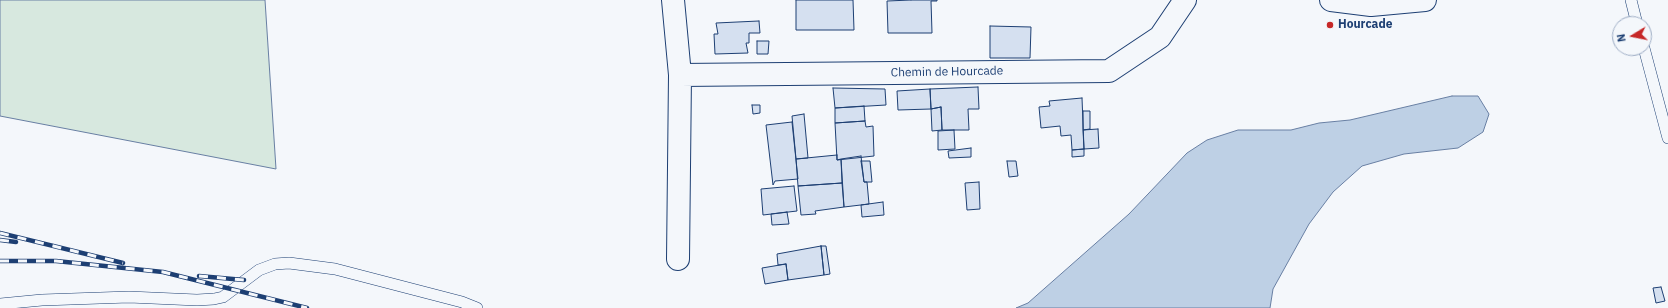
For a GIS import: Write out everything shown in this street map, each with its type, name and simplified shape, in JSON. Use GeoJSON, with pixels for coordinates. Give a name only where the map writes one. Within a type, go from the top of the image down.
{"type":"FeatureCollection","features":[{"type":"Feature","properties":{"kind":"street"},"geometry":{"type":"LineString","coordinates":[[673,0],[680,75],[678,259]]}},
{"type":"Feature","properties":{"kind":"street","name":"Chemin de Hourcade"},"geometry":{"type":"LineString","coordinates":[[680,75],[1109,71],[1160,37],[1185,0]]}},
{"type":"Feature","properties":{"kind":"street"},"geometry":{"type":"LineString","coordinates":[[1331,0],[1371,4],[1426,0]]}},
{"type":"Feature","properties":{"kind":"lane"},"geometry":{"type":"LineString","coordinates":[[1631,0],[1635,16]]}},
{"type":"Feature","properties":{"kind":"lane"},"geometry":{"type":"LineString","coordinates":[[1646,56],[1668,138]]}},
{"type":"Feature","properties":{"kind":"lane"},"geometry":{"type":"LineString","coordinates":[[0,304],[42,300],[129,297],[197,300],[214,299],[223,297],[259,270],[275,264],[289,263],[335,269],[462,302],[477,308]]}},
{"type":"Feature","properties":{"kind":"shaded area"},"geometry":{"type":"Polygon","coordinates":[[[0,0],[265,0],[276,169],[0,116],[0,0]]]}},
{"type":"Feature","properties":{"kind":"water"},"geometry":{"type":"Polygon","coordinates":[[[1452,96],[1478,96],[1489,114],[1483,132],[1458,148],[1404,154],[1362,166],[1333,192],[1309,224],[1273,289],[1270,308],[1016,308],[1028,303],[1129,214],[1187,153],[1207,140],[1238,130],[1291,130],[1319,123],[1350,120],[1452,96]]]}},
{"type":"Feature","properties":{"kind":"building"},"geometry":{"type":"Polygon","coordinates":[[[796,0],[853,0],[854,30],[796,30],[796,0]]]}},
{"type":"Feature","properties":{"kind":"building"},"geometry":{"type":"Polygon","coordinates":[[[937,0],[931,1],[932,33],[888,33],[887,1],[937,0]]]}},
{"type":"Feature","properties":{"kind":"building"},"geometry":{"type":"Polygon","coordinates":[[[759,21],[760,33],[749,33],[749,43],[746,43],[748,53],[715,54],[714,34],[718,34],[716,23],[759,21]]]}},
{"type":"Feature","properties":{"kind":"building"},"geometry":{"type":"Polygon","coordinates":[[[990,26],[1031,27],[1030,58],[990,58],[990,26]]]}},
{"type":"Feature","properties":{"kind":"building"},"geometry":{"type":"Polygon","coordinates":[[[757,41],[769,41],[768,54],[757,54],[757,41]]]}},
{"type":"Feature","properties":{"kind":"building"},"geometry":{"type":"Polygon","coordinates":[[[978,87],[979,109],[968,109],[969,130],[942,130],[941,107],[931,109],[930,89],[978,87]]]}},
{"type":"Feature","properties":{"kind":"building"},"geometry":{"type":"Polygon","coordinates":[[[833,88],[885,89],[886,105],[835,108],[833,88]]]}},
{"type":"Feature","properties":{"kind":"building"},"geometry":{"type":"Polygon","coordinates":[[[930,89],[931,109],[898,110],[897,91],[930,89]]]}},
{"type":"Feature","properties":{"kind":"building"},"geometry":{"type":"Polygon","coordinates":[[[1082,98],[1084,149],[1072,150],[1071,135],[1061,136],[1060,126],[1041,128],[1039,107],[1050,106],[1049,101],[1082,98]]]}},
{"type":"Feature","properties":{"kind":"building"},"geometry":{"type":"Polygon","coordinates":[[[752,105],[760,105],[760,113],[753,114],[752,105]]]}},
{"type":"Feature","properties":{"kind":"building"},"geometry":{"type":"Polygon","coordinates":[[[864,106],[865,121],[835,123],[835,108],[864,106]]]}},
{"type":"Feature","properties":{"kind":"building"},"geometry":{"type":"Polygon","coordinates":[[[941,107],[942,130],[932,131],[931,109],[941,107]]]}},
{"type":"Feature","properties":{"kind":"building"},"geometry":{"type":"Polygon","coordinates":[[[1083,111],[1090,111],[1090,129],[1083,130],[1083,111]]]}},
{"type":"Feature","properties":{"kind":"building"},"geometry":{"type":"Polygon","coordinates":[[[804,114],[808,158],[796,159],[792,116],[804,114]]]}},
{"type":"Feature","properties":{"kind":"building"},"geometry":{"type":"Polygon","coordinates":[[[865,121],[866,127],[873,126],[874,156],[837,160],[835,123],[865,121]]]}},
{"type":"Feature","properties":{"kind":"building"},"geometry":{"type":"Polygon","coordinates":[[[792,122],[798,179],[775,181],[773,185],[766,125],[792,122]]]}},
{"type":"Feature","properties":{"kind":"building"},"geometry":{"type":"Polygon","coordinates":[[[1098,129],[1099,148],[1084,149],[1083,130],[1098,129]]]}},
{"type":"Feature","properties":{"kind":"building"},"geometry":{"type":"Polygon","coordinates":[[[954,130],[955,149],[938,150],[938,131],[954,130]]]}},
{"type":"Feature","properties":{"kind":"building"},"geometry":{"type":"Polygon","coordinates":[[[971,148],[971,157],[949,158],[948,151],[971,148]]]}},
{"type":"Feature","properties":{"kind":"building"},"geometry":{"type":"Polygon","coordinates":[[[1084,149],[1084,156],[1072,157],[1072,150],[1084,149]]]}},
{"type":"Feature","properties":{"kind":"building"},"geometry":{"type":"Polygon","coordinates":[[[837,155],[837,160],[841,159],[842,183],[798,186],[796,159],[837,155]]]}},
{"type":"Feature","properties":{"kind":"building"},"geometry":{"type":"Polygon","coordinates":[[[861,156],[864,182],[867,182],[869,204],[844,207],[841,159],[861,156]]]}},
{"type":"Feature","properties":{"kind":"building"},"geometry":{"type":"Polygon","coordinates":[[[861,161],[870,161],[872,182],[864,182],[861,161]]]}},
{"type":"Feature","properties":{"kind":"building"},"geometry":{"type":"Polygon","coordinates":[[[1007,161],[1016,161],[1018,176],[1009,177],[1007,161]]]}},
{"type":"Feature","properties":{"kind":"building"},"geometry":{"type":"Polygon","coordinates":[[[979,182],[980,209],[967,210],[965,183],[979,182]]]}},
{"type":"Feature","properties":{"kind":"building"},"geometry":{"type":"Polygon","coordinates":[[[842,183],[844,207],[815,211],[816,214],[801,215],[798,186],[842,183]]]}},
{"type":"Feature","properties":{"kind":"building"},"geometry":{"type":"Polygon","coordinates":[[[794,186],[797,211],[763,215],[761,189],[794,186]]]}},
{"type":"Feature","properties":{"kind":"building"},"geometry":{"type":"Polygon","coordinates":[[[883,202],[884,215],[862,217],[861,205],[883,202]]]}},
{"type":"Feature","properties":{"kind":"building"},"geometry":{"type":"Polygon","coordinates":[[[787,212],[789,224],[772,225],[771,214],[787,212]]]}},
{"type":"Feature","properties":{"kind":"building"},"geometry":{"type":"Polygon","coordinates":[[[821,246],[826,246],[830,274],[824,275],[821,246]]]}},
{"type":"Feature","properties":{"kind":"building"},"geometry":{"type":"Polygon","coordinates":[[[821,246],[824,275],[788,280],[786,264],[778,265],[777,254],[821,246]]]}},
{"type":"Feature","properties":{"kind":"building"},"geometry":{"type":"Polygon","coordinates":[[[786,264],[788,280],[765,284],[762,268],[786,264]]]}},
{"type":"Feature","properties":{"kind":"building"},"geometry":{"type":"Polygon","coordinates":[[[1661,287],[1665,301],[1656,303],[1653,288],[1661,287]]]}},
{"type":"Feature","properties":{"kind":"railway"},"geometry":{"type":"LineString","coordinates":[[0,233],[123,263]]}},
{"type":"Feature","properties":{"kind":"railway"},"geometry":{"type":"LineString","coordinates":[[0,240],[16,242]]}},
{"type":"Feature","properties":{"kind":"railway"},"geometry":{"type":"LineString","coordinates":[[0,261],[56,261],[163,272],[307,308]]}},
{"type":"Feature","properties":{"kind":"railway"},"geometry":{"type":"LineString","coordinates":[[199,276],[244,280]]}},
{"type":"Feature","properties":{"kind":"place","name":"Hourcade"},"geometry":{"type":"Point","coordinates":[1330,25]}}]}
